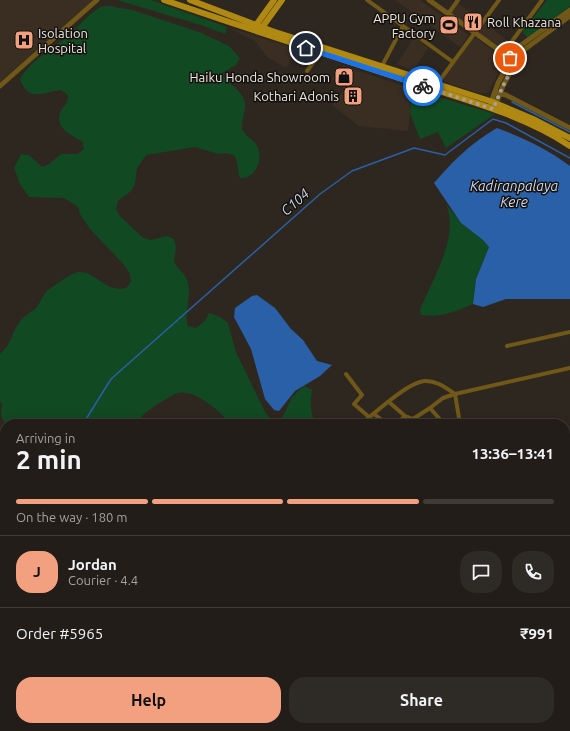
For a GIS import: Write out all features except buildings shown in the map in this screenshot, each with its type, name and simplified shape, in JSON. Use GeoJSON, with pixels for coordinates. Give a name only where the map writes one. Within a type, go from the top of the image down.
{"type":"FeatureCollection","features":[{"type":"Feature","properties":{"kind":"main road"},"geometry":{"type":"LineString","coordinates":[[164,0],[437,84],[492,106],[534,126],[570,146]]}},
{"type":"Feature","properties":{"kind":"main road"},"geometry":{"type":"LineString","coordinates":[[190,0],[205,2],[257,29],[321,52],[534,119],[570,138]]}},
{"type":"Feature","properties":{"kind":"main road"},"geometry":{"type":"LineString","coordinates":[[257,29],[274,0]]}},
{"type":"Feature","properties":{"kind":"main road"},"geometry":{"type":"LineString","coordinates":[[257,29],[282,0]]}},
{"type":"Feature","properties":{"kind":"street"},"geometry":{"type":"LineString","coordinates":[[0,86],[96,0]]}},
{"type":"Feature","properties":{"kind":"street"},"geometry":{"type":"LineString","coordinates":[[367,0],[453,62]]}},
{"type":"Feature","properties":{"kind":"street"},"geometry":{"type":"LineString","coordinates":[[429,0],[513,60]]}},
{"type":"Feature","properties":{"kind":"street"},"geometry":{"type":"LineString","coordinates":[[448,14],[458,0]]}},
{"type":"Feature","properties":{"kind":"street"},"geometry":{"type":"LineString","coordinates":[[437,84],[499,0]]}},
{"type":"Feature","properties":{"kind":"street"},"geometry":{"type":"LineString","coordinates":[[514,53],[510,44],[542,0]]}},
{"type":"Feature","properties":{"kind":"street"},"geometry":{"type":"LineString","coordinates":[[492,106],[503,86],[517,48],[570,10]]}},
{"type":"Feature","properties":{"kind":"street"},"geometry":{"type":"LineString","coordinates":[[513,60],[521,52],[570,16]]}},
{"type":"Feature","properties":{"kind":"street"},"geometry":{"type":"LineString","coordinates":[[382,66],[403,26]]}},
{"type":"Feature","properties":{"kind":"street"},"geometry":{"type":"LineString","coordinates":[[307,71],[321,52]]}},
{"type":"Feature","properties":{"kind":"street"},"geometry":{"type":"LineString","coordinates":[[498,93],[570,128]]}},
{"type":"Feature","properties":{"kind":"street"},"geometry":{"type":"LineString","coordinates":[[507,346],[570,332]]}},
{"type":"Feature","properties":{"kind":"street"},"geometry":{"type":"LineString","coordinates":[[416,417],[443,398],[455,394],[570,368]]}},
{"type":"Feature","properties":{"kind":"street"},"geometry":{"type":"LineString","coordinates":[[346,374],[362,395],[354,404],[369,417]]}},
{"type":"Feature","properties":{"kind":"street"},"geometry":{"type":"LineString","coordinates":[[367,419],[408,387],[425,381],[442,385],[455,394],[459,419]]}},
{"type":"Feature","properties":{"kind":"street"},"geometry":{"type":"LineString","coordinates":[[389,402],[405,416],[411,419]]}},
{"type":"Feature","properties":{"kind":"street"},"geometry":{"type":"LineString","coordinates":[[430,408],[441,419]]}},
{"type":"Feature","properties":{"kind":"street"},"geometry":{"type":"LineString","coordinates":[[374,414],[380,419]]}},
{"type":"Feature","properties":{"kind":"street"},"geometry":{"type":"LineString","coordinates":[[402,419],[405,416]]}},
{"type":"Feature","properties":{"kind":"shaded area","name":"Isolation Hospital"},"geometry":{"type":"Polygon","coordinates":[[[0,0],[93,0],[0,82],[0,0]]]}},
{"type":"Feature","properties":{"kind":"shaded area"},"geometry":{"type":"Polygon","coordinates":[[[395,0],[420,0],[469,35],[460,47],[395,0]]]}},
{"type":"Feature","properties":{"kind":"shaded area"},"geometry":{"type":"Polygon","coordinates":[[[458,3],[482,21],[475,31],[450,13],[458,3]]]}},
{"type":"Feature","properties":{"kind":"shaded area"},"geometry":{"type":"Polygon","coordinates":[[[485,23],[508,41],[501,50],[477,32],[485,23]]]}},
{"type":"Feature","properties":{"kind":"shaded area"},"geometry":{"type":"Polygon","coordinates":[[[227,27],[297,49],[286,68],[267,57],[255,41],[227,27]]]}},
{"type":"Feature","properties":{"kind":"shaded area"},"geometry":{"type":"Polygon","coordinates":[[[414,37],[428,48],[413,71],[397,64],[414,37]]]}},
{"type":"Feature","properties":{"kind":"shaded area"},"geometry":{"type":"Polygon","coordinates":[[[473,38],[476,38],[504,59],[504,62],[488,93],[479,93],[444,82],[443,79],[473,38]]]}},
{"type":"Feature","properties":{"kind":"shaded area"},"geometry":{"type":"Polygon","coordinates":[[[343,66],[412,89],[408,131],[359,126],[332,105],[345,89],[332,79],[343,66]]]}},
{"type":"Feature","properties":{"kind":"green space"},"geometry":{"type":"Polygon","coordinates":[[[117,0],[151,0],[227,27],[225,34],[201,25],[117,0]]]}},
{"type":"Feature","properties":{"kind":"green space"},"geometry":{"type":"Polygon","coordinates":[[[547,0],[570,0],[570,6],[528,38],[522,32],[547,0]]]}},
{"type":"Feature","properties":{"kind":"green space"},"geometry":{"type":"Polygon","coordinates":[[[109,6],[132,10],[199,32],[229,46],[240,58],[236,65],[222,73],[224,77],[239,91],[244,99],[245,107],[242,129],[255,143],[259,151],[260,156],[256,170],[245,178],[240,178],[237,160],[234,155],[226,153],[218,154],[195,147],[146,155],[137,168],[135,184],[131,191],[118,201],[116,209],[119,215],[143,238],[151,240],[167,236],[174,239],[176,247],[174,262],[185,276],[189,289],[187,314],[188,326],[196,328],[205,321],[209,313],[220,317],[228,323],[236,352],[265,412],[271,419],[226,419],[210,404],[188,393],[173,395],[152,407],[139,419],[3,419],[2,417],[2,405],[0,401],[0,354],[7,346],[21,321],[35,309],[47,291],[57,283],[78,272],[91,275],[107,285],[119,289],[126,288],[131,282],[130,274],[125,266],[90,229],[80,214],[78,207],[64,198],[29,197],[20,184],[14,168],[21,154],[29,155],[42,167],[49,164],[61,154],[77,154],[84,149],[82,141],[68,133],[61,125],[59,120],[59,115],[68,99],[68,95],[61,90],[42,94],[32,94],[23,86],[20,79],[29,67],[69,35],[91,14],[103,7],[109,6]]]}},
{"type":"Feature","properties":{"kind":"green space"},"geometry":{"type":"Polygon","coordinates":[[[412,89],[495,114],[446,148],[438,132],[420,139],[410,113],[412,89]]]}},
{"type":"Feature","properties":{"kind":"green space"},"geometry":{"type":"Polygon","coordinates":[[[446,204],[461,223],[483,240],[489,247],[476,278],[473,304],[448,314],[435,316],[421,315],[420,310],[443,258],[450,231],[446,204]]]}},
{"type":"Feature","properties":{"kind":"green space"},"geometry":{"type":"Polygon","coordinates":[[[304,386],[312,390],[311,408],[314,419],[281,419],[292,397],[304,386]]]}},
{"type":"Feature","properties":{"kind":"water","name":"Kadiranpalaya Kere"},"geometry":{"type":"Polygon","coordinates":[[[497,128],[535,144],[570,166],[570,299],[506,299],[483,307],[473,304],[476,279],[489,247],[483,240],[461,223],[434,183],[463,153],[497,128]]]}},
{"type":"Feature","properties":{"kind":"water"},"geometry":{"type":"Polygon","coordinates":[[[257,295],[275,308],[291,329],[303,340],[317,361],[332,365],[320,376],[295,391],[279,411],[274,410],[265,399],[251,349],[234,317],[235,308],[252,296],[257,295]]]}},
{"type":"Feature","properties":{"kind":"waterway"},"geometry":{"type":"LineString","coordinates":[[512,102],[570,132]]}},
{"type":"Feature","properties":{"kind":"waterway","name":"C104"},"geometry":{"type":"LineString","coordinates":[[86,419],[111,379],[320,194],[352,171],[414,148],[445,155],[493,119],[506,123],[570,158]]}},
{"type":"Feature","properties":{"kind":"way so far"},"geometry":{"type":"LineString","coordinates":[[423,86],[493,109],[515,62],[510,58]]}},
{"type":"Feature","properties":{"kind":"place","name":"Roll Khazana"},"geometry":{"type":"Point","coordinates":[473,22]}},
{"type":"Feature","properties":{"kind":"place","name":"APPU Gym Factory"},"geometry":{"type":"Point","coordinates":[449,25]}},
{"type":"Feature","properties":{"kind":"place","name":"Isolation Hospital"},"geometry":{"type":"Point","coordinates":[24,40]}},
{"type":"Feature","properties":{"kind":"place","name":"Haiku Honda Showroom"},"geometry":{"type":"Point","coordinates":[344,77]}},
{"type":"Feature","properties":{"kind":"place","name":"Kothari Adonis"},"geometry":{"type":"Point","coordinates":[353,96]}},
{"type":"Feature","properties":{"kind":"route"},"geometry":{"type":"LineString","coordinates":[[306,48],[423,86]]}}]}
